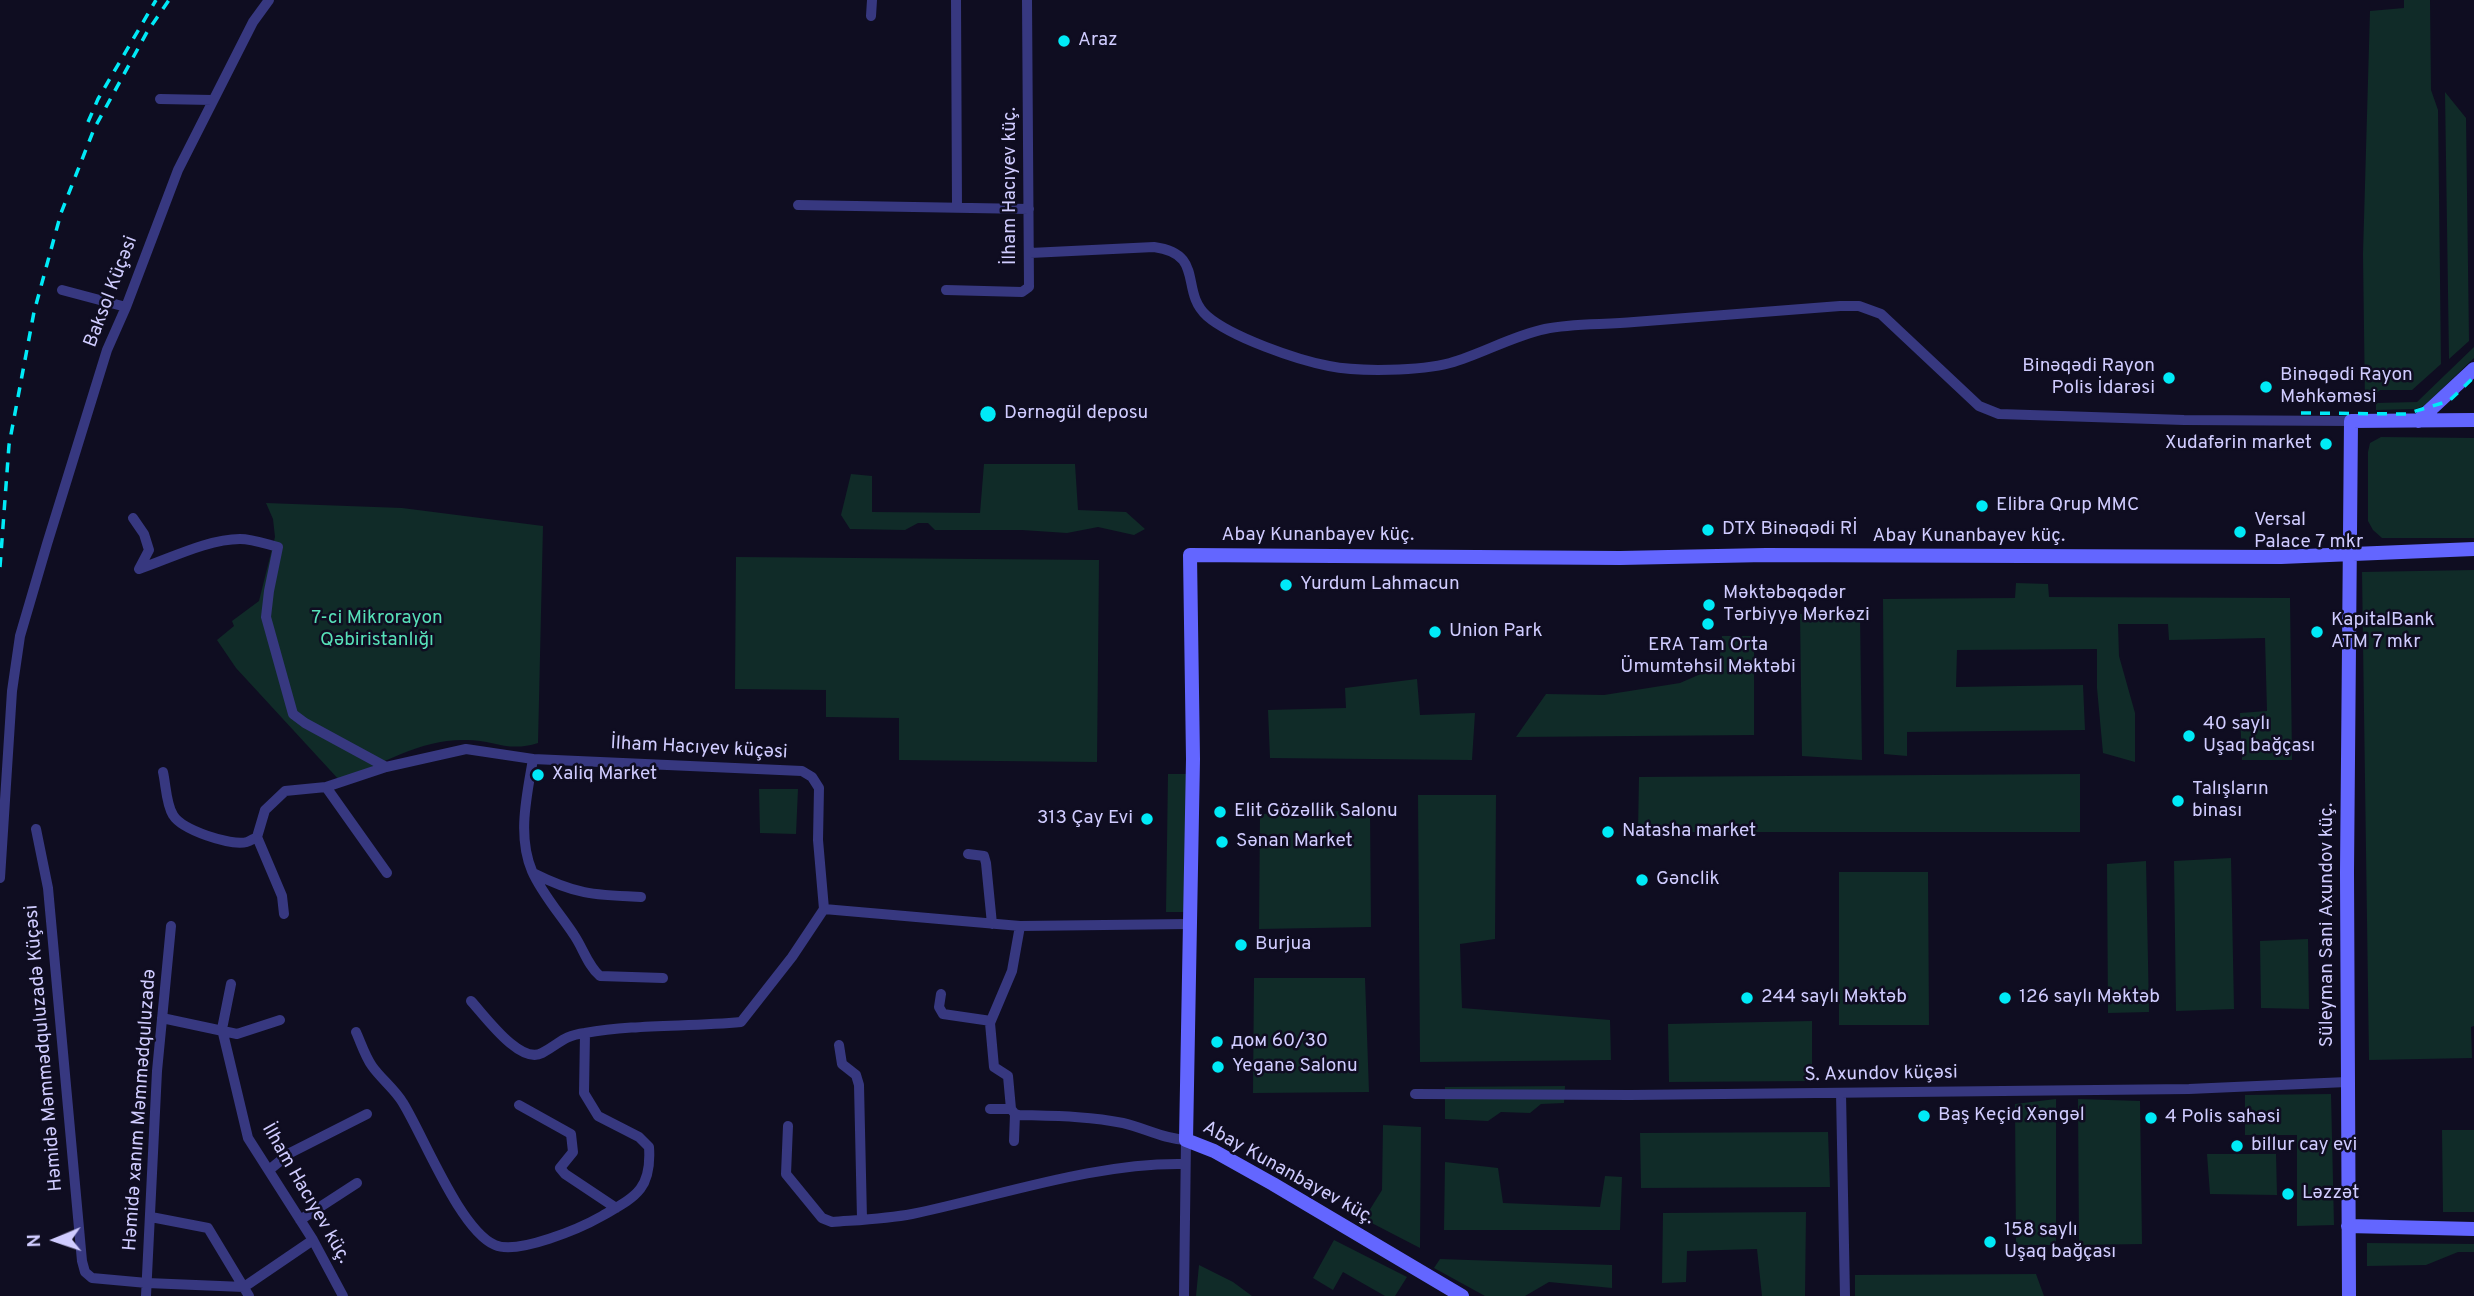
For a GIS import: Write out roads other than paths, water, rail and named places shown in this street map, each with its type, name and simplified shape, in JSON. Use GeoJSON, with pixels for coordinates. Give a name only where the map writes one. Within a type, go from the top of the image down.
{"type":"FeatureCollection","features":[{"type":"Feature","properties":{"kind":"street","name":"Baksol Küçəsi"},"geometry":{"type":"LineString","coordinates":[[0,878],[12,691],[20,636],[107,349],[126,307],[178,170],[253,22],[269,0]]}},
{"type":"Feature","properties":{"kind":"street"},"geometry":{"type":"LineString","coordinates":[[871,16],[872,0]]}},
{"type":"Feature","properties":{"kind":"street"},"geometry":{"type":"LineString","coordinates":[[956,0],[957,207]]}},
{"type":"Feature","properties":{"kind":"street","name":"İlham Hacıyev küç."},"geometry":{"type":"LineString","coordinates":[[946,290],[1023,292],[1029,287],[1027,0]]}},
{"type":"Feature","properties":{"kind":"street"},"geometry":{"type":"LineString","coordinates":[[160,99],[212,100]]}},
{"type":"Feature","properties":{"kind":"street"},"geometry":{"type":"LineString","coordinates":[[798,205],[1029,209]]}},
{"type":"Feature","properties":{"kind":"street"},"geometry":{"type":"LineString","coordinates":[[1030,253],[1154,247],[1172,250],[1184,260],[1197,303],[1206,315],[1265,348],[1329,366],[1363,369],[1447,364],[1545,329],[1859,306],[1881,314],[1979,407],[1999,414],[2184,420],[2474,420]]}},
{"type":"Feature","properties":{"kind":"street"},"geometry":{"type":"LineString","coordinates":[[62,290],[126,307]]}},
{"type":"Feature","properties":{"kind":"street"},"geometry":{"type":"LineString","coordinates":[[2418,421],[2474,369]]}},
{"type":"Feature","properties":{"kind":"street","name":"Süleyman Sani Axundov küç."},"geometry":{"type":"LineString","coordinates":[[2349,1296],[2347,1082],[2351,421]]}},
{"type":"Feature","properties":{"kind":"street"},"geometry":{"type":"LineString","coordinates":[[133,517],[144,534],[149,550],[139,569],[212,544],[240,539],[278,547],[267,617],[293,714],[386,767]]}},
{"type":"Feature","properties":{"kind":"street"},"geometry":{"type":"LineString","coordinates":[[2349,555],[2474,550]]}},
{"type":"Feature","properties":{"kind":"street","name":"Abay Kunanbayev küç."},"geometry":{"type":"LineString","coordinates":[[1462,1296],[1261,1178],[1200,1144],[1186,1140],[1193,759],[1190,555],[1620,558],[1766,555],[2349,555]]}},
{"type":"Feature","properties":{"kind":"street","name":"İlham Hacıyev küçəsi"},"geometry":{"type":"LineString","coordinates":[[257,837],[265,810],[285,791],[326,787],[386,767],[466,749],[533,759],[802,771],[812,777],[819,788],[818,840],[824,909]]}},
{"type":"Feature","properties":{"kind":"street"},"geometry":{"type":"LineString","coordinates":[[533,759],[524,813],[527,856],[533,873],[582,946],[593,970],[600,976],[663,978]]}},
{"type":"Feature","properties":{"kind":"street"},"geometry":{"type":"LineString","coordinates":[[163,772],[171,812],[177,820],[194,830],[227,842],[248,842],[257,837],[282,896],[284,914]]}},
{"type":"Feature","properties":{"kind":"street"},"geometry":{"type":"LineString","coordinates":[[326,787],[387,873]]}},
{"type":"Feature","properties":{"kind":"street","name":"Həmidə Məmmədquluzadə Küçəsi"},"geometry":{"type":"LineString","coordinates":[[36,829],[48,888],[85,1272],[92,1278],[246,1292]]}},
{"type":"Feature","properties":{"kind":"street"},"geometry":{"type":"LineString","coordinates":[[968,854],[984,856],[992,924]]}},
{"type":"Feature","properties":{"kind":"street"},"geometry":{"type":"LineString","coordinates":[[533,873],[558,885],[590,895],[641,897]]}},
{"type":"Feature","properties":{"kind":"street"},"geometry":{"type":"LineString","coordinates":[[471,1001],[509,1042],[525,1054],[539,1055],[567,1036],[607,1029],[697,1027],[741,1022],[792,957],[824,909],[1020,926],[1189,924]]}},
{"type":"Feature","properties":{"kind":"street","name":"Həmidə xanım Məmmədquluzadə"},"geometry":{"type":"LineString","coordinates":[[146,1296],[157,1071],[171,926]]}},
{"type":"Feature","properties":{"kind":"street"},"geometry":{"type":"LineString","coordinates":[[1014,1141],[1008,1076],[995,1067],[991,1021],[1012,971],[1020,926]]}},
{"type":"Feature","properties":{"kind":"street","name":"İlham Hacıyev küç."},"geometry":{"type":"LineString","coordinates":[[232,984],[222,1029],[248,1138],[313,1240],[343,1296]]}},
{"type":"Feature","properties":{"kind":"street"},"geometry":{"type":"LineString","coordinates":[[941,994],[939,1007],[943,1014],[991,1021]]}},
{"type":"Feature","properties":{"kind":"street"},"geometry":{"type":"LineString","coordinates":[[162,1018],[237,1034],[280,1020]]}},
{"type":"Feature","properties":{"kind":"street"},"geometry":{"type":"LineString","coordinates":[[356,1032],[371,1065],[402,1100],[447,1190],[483,1238],[498,1246],[526,1246],[594,1220],[635,1197],[647,1179],[649,1147],[639,1136],[598,1116],[584,1093],[585,1033]]}},
{"type":"Feature","properties":{"kind":"street"},"geometry":{"type":"LineString","coordinates":[[839,1045],[842,1064],[856,1075],[859,1085],[862,1219]]}},
{"type":"Feature","properties":{"kind":"street","name":"S. Axundov küçəsi"},"geometry":{"type":"LineString","coordinates":[[1415,1094],[2189,1089],[2347,1082]]}},
{"type":"Feature","properties":{"kind":"street"},"geometry":{"type":"LineString","coordinates":[[1841,1093],[1845,1296]]}},
{"type":"Feature","properties":{"kind":"street"},"geometry":{"type":"LineString","coordinates":[[519,1105],[571,1133],[573,1152],[560,1168],[616,1208]]}},
{"type":"Feature","properties":{"kind":"street"},"geometry":{"type":"LineString","coordinates":[[990,1109],[1125,1123],[1168,1139],[1186,1140],[1184,1296]]}},
{"type":"Feature","properties":{"kind":"street"},"geometry":{"type":"LineString","coordinates":[[269,1170],[290,1153],[367,1114]]}},
{"type":"Feature","properties":{"kind":"street"},"geometry":{"type":"LineString","coordinates":[[788,1126],[786,1174],[822,1218],[832,1222],[908,1215],[1105,1171],[1150,1164],[1185,1164]]}},
{"type":"Feature","properties":{"kind":"street"},"geometry":{"type":"LineString","coordinates":[[300,1220],[357,1183]]}},
{"type":"Feature","properties":{"kind":"street"},"geometry":{"type":"LineString","coordinates":[[151,1217],[208,1228],[246,1292],[313,1240]]}},
{"type":"Feature","properties":{"kind":"street"},"geometry":{"type":"LineString","coordinates":[[2348,1226],[2474,1229]]}},
{"type":"Feature","properties":{"kind":"railway"},"geometry":{"type":"LineString","coordinates":[[88,122],[98,99],[156,0]]}},
{"type":"Feature","properties":{"kind":"railway"},"geometry":{"type":"LineString","coordinates":[[0,567],[9,445],[34,312],[61,213],[94,129],[147,32],[169,0]]}},
{"type":"Feature","properties":{"kind":"railway"},"geometry":{"type":"LineString","coordinates":[[2301,413],[2406,414],[2449,401],[2474,377]]}},
{"type":"Feature","properties":{"kind":"place","name":"Araz"},"geometry":{"type":"Point","coordinates":[1064,41]}},
{"type":"Feature","properties":{"kind":"place","name":"Binəqədi Rayon Polis İdarəsi"},"geometry":{"type":"Point","coordinates":[2169,378]}},
{"type":"Feature","properties":{"kind":"place","name":"Binəqədi Rayon Məhkəməsi"},"geometry":{"type":"Point","coordinates":[2266,387]}},
{"type":"Feature","properties":{"kind":"place","name":"Dərnəgül deposu"},"geometry":{"type":"Point","coordinates":[988,414]}},
{"type":"Feature","properties":{"kind":"place","name":"Xudafərin market"},"geometry":{"type":"Point","coordinates":[2326,444]}},
{"type":"Feature","properties":{"kind":"place","name":"Elibra Qrup MMC"},"geometry":{"type":"Point","coordinates":[1982,506]}},
{"type":"Feature","properties":{"kind":"place","name":"DTX Binəqədi Rİ"},"geometry":{"type":"Point","coordinates":[1708,530]}},
{"type":"Feature","properties":{"kind":"place","name":"Versal Palace 7 mkr"},"geometry":{"type":"Point","coordinates":[2240,532]}},
{"type":"Feature","properties":{"kind":"place","name":"Yurdum Lahmacun"},"geometry":{"type":"Point","coordinates":[1286,585]}},
{"type":"Feature","properties":{"kind":"place","name":"Məktəbəqədər Tərbiyyə Mərkəzi"},"geometry":{"type":"Point","coordinates":[1709,605]}},
{"type":"Feature","properties":{"kind":"place","name":"ERA Tam Orta Ümumtəhsil Məktəbi"},"geometry":{"type":"Point","coordinates":[1708,624]}},
{"type":"Feature","properties":{"kind":"place","name":"Union Park"},"geometry":{"type":"Point","coordinates":[1435,632]}},
{"type":"Feature","properties":{"kind":"place","name":"KapitalBank ATM 7 mkr"},"geometry":{"type":"Point","coordinates":[2317,632]}},
{"type":"Feature","properties":{"kind":"place","name":"40 saylı Uşaq bağçası"},"geometry":{"type":"Point","coordinates":[2189,736]}},
{"type":"Feature","properties":{"kind":"place","name":"Xaliq Market"},"geometry":{"type":"Point","coordinates":[538,775]}},
{"type":"Feature","properties":{"kind":"place","name":"Talışların binası"},"geometry":{"type":"Point","coordinates":[2178,801]}},
{"type":"Feature","properties":{"kind":"place","name":"Elit Gözəllik Salonu"},"geometry":{"type":"Point","coordinates":[1220,812]}},
{"type":"Feature","properties":{"kind":"place","name":"313 Çay Evi"},"geometry":{"type":"Point","coordinates":[1147,819]}},
{"type":"Feature","properties":{"kind":"place","name":"Natasha market"},"geometry":{"type":"Point","coordinates":[1608,832]}},
{"type":"Feature","properties":{"kind":"place","name":"Sənan Market"},"geometry":{"type":"Point","coordinates":[1222,842]}},
{"type":"Feature","properties":{"kind":"place","name":"Gənclik"},"geometry":{"type":"Point","coordinates":[1642,880]}},
{"type":"Feature","properties":{"kind":"place","name":"Burjua"},"geometry":{"type":"Point","coordinates":[1241,945]}},
{"type":"Feature","properties":{"kind":"place","name":"244 saylı Məktəb"},"geometry":{"type":"Point","coordinates":[1747,998]}},
{"type":"Feature","properties":{"kind":"place","name":"126 saylı Məktəb"},"geometry":{"type":"Point","coordinates":[2005,998]}},
{"type":"Feature","properties":{"kind":"place","name":"дом 60/30"},"geometry":{"type":"Point","coordinates":[1217,1042]}},
{"type":"Feature","properties":{"kind":"place","name":"Yeganə Salonu"},"geometry":{"type":"Point","coordinates":[1218,1067]}},
{"type":"Feature","properties":{"kind":"place","name":"Baş Keçid Xəngəl"},"geometry":{"type":"Point","coordinates":[1924,1116]}},
{"type":"Feature","properties":{"kind":"place","name":"4 Polis sahəsi"},"geometry":{"type":"Point","coordinates":[2151,1118]}},
{"type":"Feature","properties":{"kind":"place","name":"billur cay evi"},"geometry":{"type":"Point","coordinates":[2237,1146]}},
{"type":"Feature","properties":{"kind":"place","name":"Ləzzət"},"geometry":{"type":"Point","coordinates":[2288,1194]}},
{"type":"Feature","properties":{"kind":"place","name":"158 saylı Uşaq bağçası"},"geometry":{"type":"Point","coordinates":[1990,1242]}},
{"type":"Feature","properties":{"kind":"park label","name":"7-ci Mikrorayon Qəbiristanlığı"},"geometry":{"type":"Point","coordinates":[377,630]}}]}
